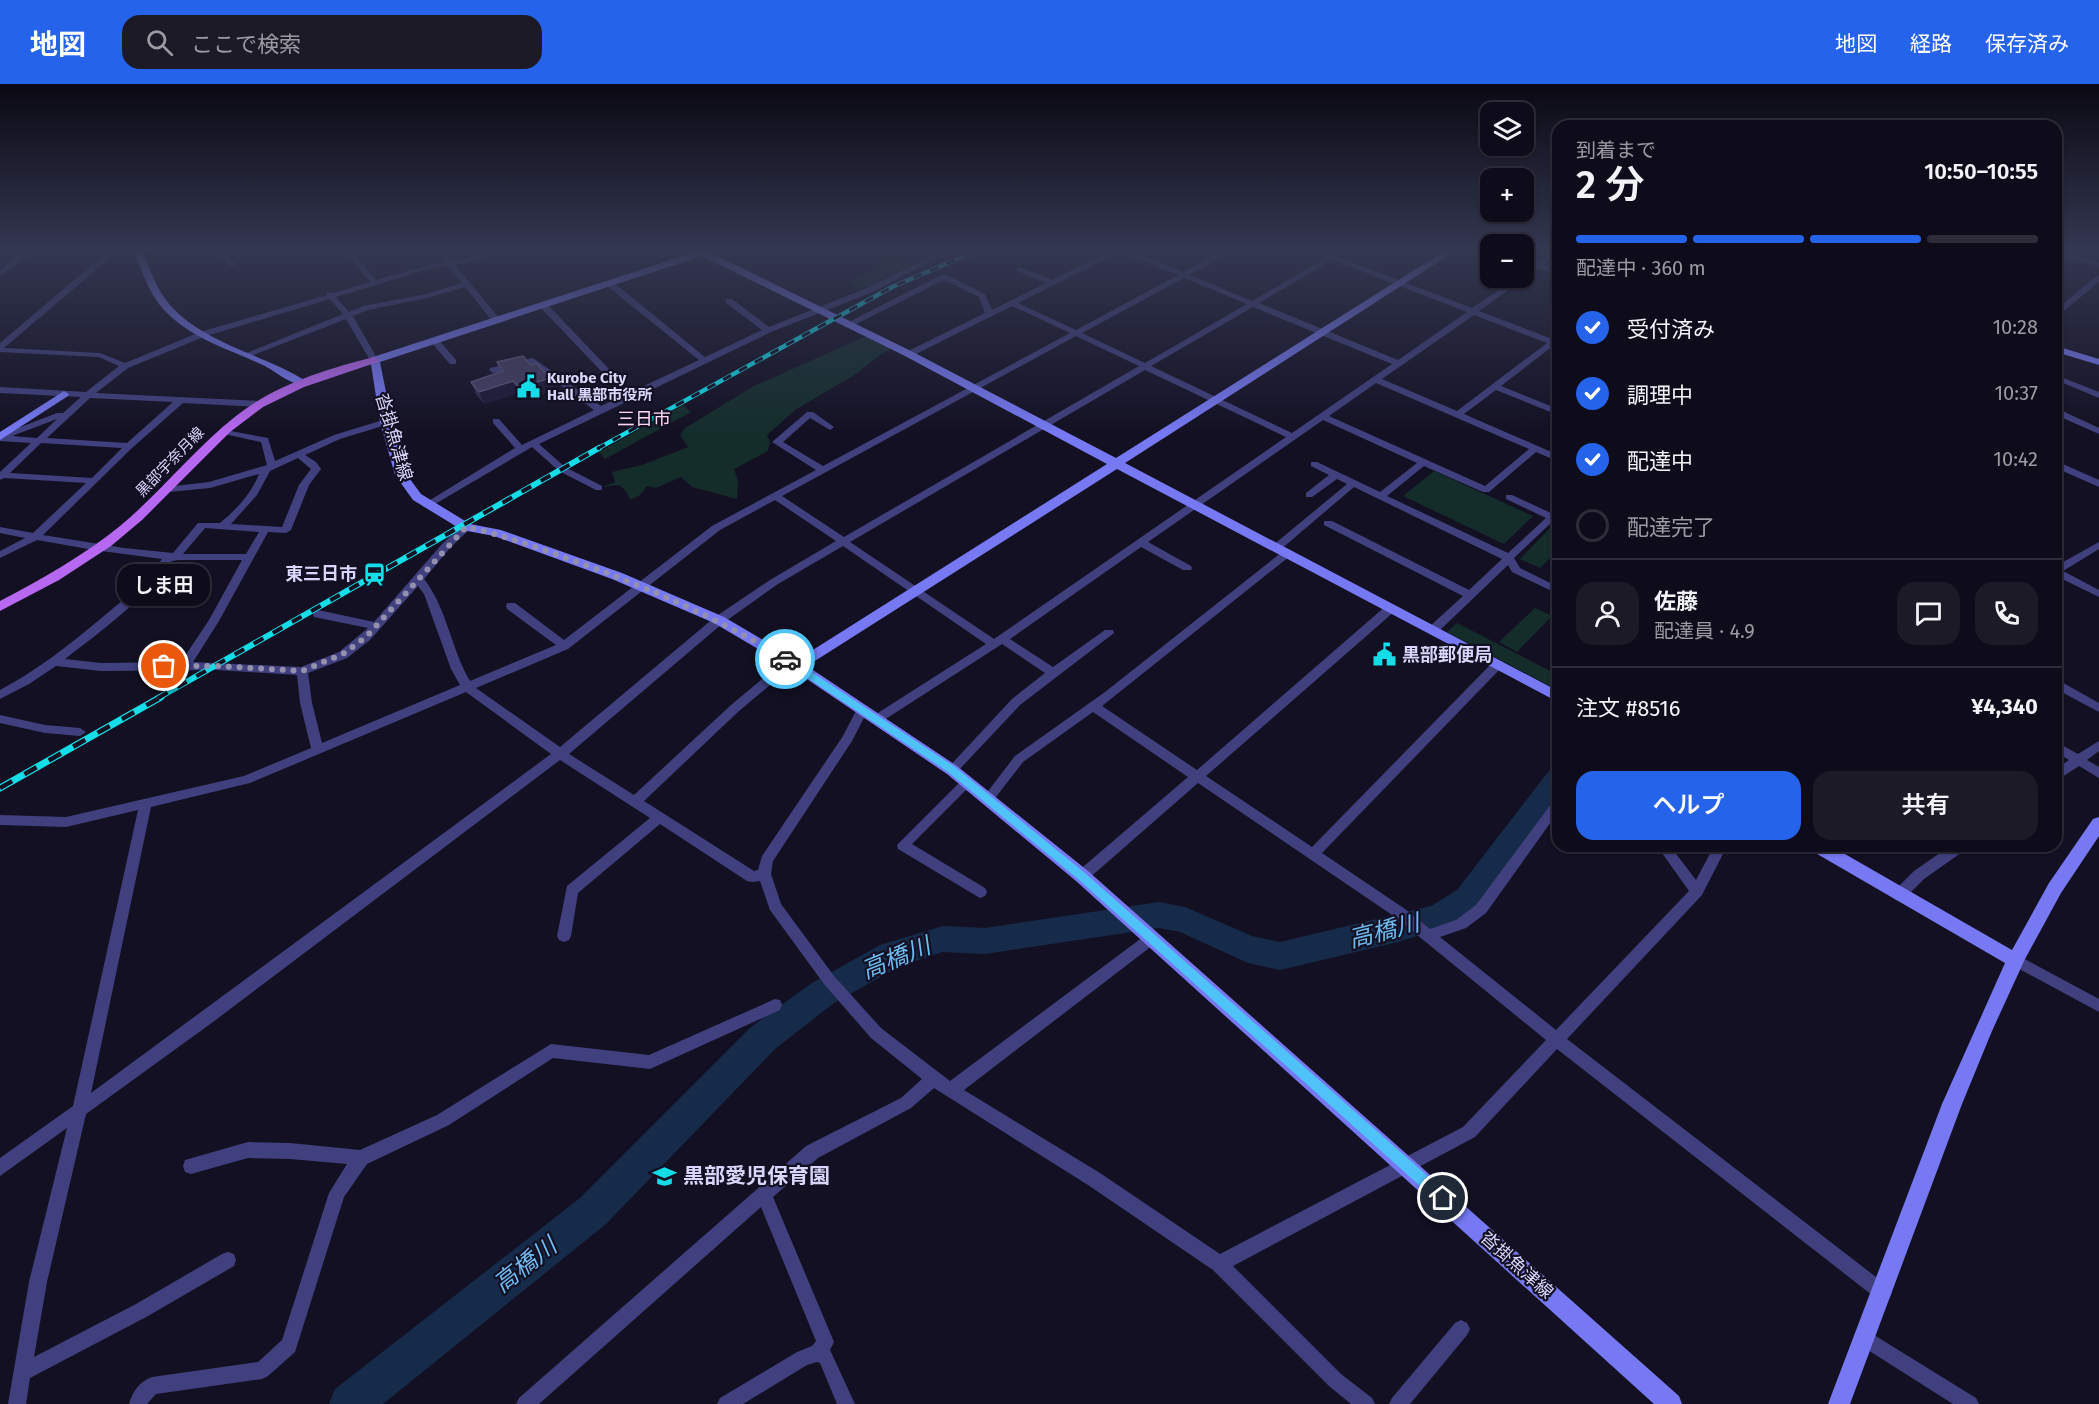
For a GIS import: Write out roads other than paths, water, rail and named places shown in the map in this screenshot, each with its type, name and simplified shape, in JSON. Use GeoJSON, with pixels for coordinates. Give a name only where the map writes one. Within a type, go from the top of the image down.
{"type":"FeatureCollection","features":[{"type":"Feature","properties":{"kind":"main road","name":"黒部宇奈月線"},"geometry":{"type":"LineString","coordinates":[[0,607],[97,548],[136,519],[223,431],[261,404],[302,383],[374,360]]}},
{"type":"Feature","properties":{"kind":"street"},"geometry":{"type":"LineString","coordinates":[[0,349],[44,312]]}},
{"type":"Feature","properties":{"kind":"street"},"geometry":{"type":"LineString","coordinates":[[172,312],[203,333],[283,370],[302,383]]}},
{"type":"Feature","properties":{"kind":"street"},"geometry":{"type":"LineString","coordinates":[[1,476],[67,413],[125,366],[203,333],[273,312]]}},
{"type":"Feature","properties":{"kind":"street"},"geometry":{"type":"LineString","coordinates":[[345,312],[374,360],[522,312]]}},
{"type":"Feature","properties":{"kind":"street"},"geometry":{"type":"LineString","coordinates":[[248,354],[361,312]]}},
{"type":"Feature","properties":{"kind":"street"},"geometry":{"type":"LineString","coordinates":[[489,312],[496,320]]}},
{"type":"Feature","properties":{"kind":"street"},"geometry":{"type":"LineString","coordinates":[[549,312],[630,396]]}},
{"type":"Feature","properties":{"kind":"street"},"geometry":{"type":"LineString","coordinates":[[644,312],[704,360]]}},
{"type":"Feature","properties":{"kind":"street"},"geometry":{"type":"LineString","coordinates":[[743,312],[768,330]]}},
{"type":"Feature","properties":{"kind":"street"},"geometry":{"type":"LineString","coordinates":[[427,505],[521,449],[704,360],[812,312]]}},
{"type":"Feature","properties":{"kind":"street"},"geometry":{"type":"LineString","coordinates":[[820,312],[909,354],[1043,427],[1552,694]]}},
{"type":"Feature","properties":{"kind":"street"},"geometry":{"type":"LineString","coordinates":[[849,324],[874,312]]}},
{"type":"Feature","properties":{"kind":"street"},"geometry":{"type":"LineString","coordinates":[[909,354],[992,312]]}},
{"type":"Feature","properties":{"kind":"street"},"geometry":{"type":"LineString","coordinates":[[1031,312],[1292,437]]}},
{"type":"Feature","properties":{"kind":"street"},"geometry":{"type":"LineString","coordinates":[[1,822],[66,822],[246,780],[564,646],[716,528],[1116,312]]}},
{"type":"Feature","properties":{"kind":"street"},"geometry":{"type":"LineString","coordinates":[[0,1168],[208,1017],[560,754],[718,620],[774,582],[1239,312]]}},
{"type":"Feature","properties":{"kind":"street"},"geometry":{"type":"LineString","coordinates":[[1271,312],[1398,363]]}},
{"type":"Feature","properties":{"kind":"street"},"geometry":{"type":"LineString","coordinates":[[636,801],[735,708],[793,664],[914,592],[1357,312]]}},
{"type":"Feature","properties":{"kind":"street"},"geometry":{"type":"LineString","coordinates":[[877,719],[998,641],[1472,312],[1552,340]]}},
{"type":"Feature","properties":{"kind":"street"},"geometry":{"type":"LineString","coordinates":[[434,340],[453,362]]}},
{"type":"Feature","properties":{"kind":"street"},"geometry":{"type":"LineString","coordinates":[[1458,415],[1552,344]]}},
{"type":"Feature","properties":{"kind":"street"},"geometry":{"type":"LineString","coordinates":[[0,349],[100,355],[125,366]]}},
{"type":"Feature","properties":{"kind":"street"},"geometry":{"type":"LineString","coordinates":[[2062,351],[2099,362]]}},
{"type":"Feature","properties":{"kind":"street","name":"沓掛魚津線"},"geometry":{"type":"LineString","coordinates":[[374,360],[386,423],[401,475],[411,492],[427,505],[466,527],[497,533],[642,587],[718,620],[793,664],[952,770],[1082,876],[1671,1404]]}},
{"type":"Feature","properties":{"kind":"street"},"geometry":{"type":"LineString","coordinates":[[493,370],[533,361],[600,410]]}},
{"type":"Feature","properties":{"kind":"street"},"geometry":{"type":"LineString","coordinates":[[1375,379],[1552,456]]}},
{"type":"Feature","properties":{"kind":"street"},"geometry":{"type":"LineString","coordinates":[[2062,380],[2099,395]]}},
{"type":"Feature","properties":{"kind":"street"},"geometry":{"type":"LineString","coordinates":[[1495,387],[1552,410]]}},
{"type":"Feature","properties":{"kind":"street"},"geometry":{"type":"LineString","coordinates":[[0,390],[261,404]]}},
{"type":"Feature","properties":{"kind":"street"},"geometry":{"type":"LineString","coordinates":[[0,437],[64,394]]}},
{"type":"Feature","properties":{"kind":"street"},"geometry":{"type":"LineString","coordinates":[[0,555],[35,537],[129,446],[182,399]]}},
{"type":"Feature","properties":{"kind":"street"},"geometry":{"type":"LineString","coordinates":[[823,470],[777,442],[806,411],[830,427]]}},
{"type":"Feature","properties":{"kind":"street"},"geometry":{"type":"LineString","coordinates":[[0,437],[67,413]]}},
{"type":"Feature","properties":{"kind":"street"},"geometry":{"type":"LineString","coordinates":[[2062,414],[2099,430]]}},
{"type":"Feature","properties":{"kind":"street"},"geometry":{"type":"LineString","coordinates":[[1322,416],[1486,490],[1535,449]]}},
{"type":"Feature","properties":{"kind":"street"},"geometry":{"type":"LineString","coordinates":[[496,421],[521,449]]}},
{"type":"Feature","properties":{"kind":"street"},"geometry":{"type":"LineString","coordinates":[[168,489],[210,485],[269,468],[337,437],[386,423]]}},
{"type":"Feature","properties":{"kind":"street"},"geometry":{"type":"LineString","coordinates":[[223,431],[265,440],[269,468],[261,484],[239,512],[223,526]]}},
{"type":"Feature","properties":{"kind":"street"},"geometry":{"type":"LineString","coordinates":[[0,437],[129,446]]}},
{"type":"Feature","properties":{"kind":"street"},"geometry":{"type":"LineString","coordinates":[[533,443],[562,469],[599,488]]}},
{"type":"Feature","properties":{"kind":"street"},"geometry":{"type":"LineString","coordinates":[[0,695],[56,663],[155,578],[202,525],[286,530],[304,485],[316,470],[313,464],[299,455]]}},
{"type":"Feature","properties":{"kind":"street"},"geometry":{"type":"LineString","coordinates":[[1381,496],[1423,462]]}},
{"type":"Feature","properties":{"kind":"street"},"geometry":{"type":"LineString","coordinates":[[1314,464],[1509,558],[1516,570],[1552,588]]}},
{"type":"Feature","properties":{"kind":"street"},"geometry":{"type":"LineString","coordinates":[[2062,467],[2099,484]]}},
{"type":"Feature","properties":{"kind":"street"},"geometry":{"type":"LineString","coordinates":[[1309,495],[1336,475]]}},
{"type":"Feature","properties":{"kind":"street"},"geometry":{"type":"LineString","coordinates":[[1,476],[94,481]]}},
{"type":"Feature","properties":{"kind":"street"},"geometry":{"type":"LineString","coordinates":[[988,799],[1019,759],[1093,706],[1281,551],[1353,483]]}},
{"type":"Feature","properties":{"kind":"street"},"geometry":{"type":"LineString","coordinates":[[776,496],[846,542],[914,592],[1053,673]]}},
{"type":"Feature","properties":{"kind":"street"},"geometry":{"type":"LineString","coordinates":[[1509,497],[1552,514]]}},
{"type":"Feature","properties":{"kind":"street"},"geometry":{"type":"LineString","coordinates":[[1433,630],[1552,520]]}},
{"type":"Feature","properties":{"kind":"street"},"geometry":{"type":"LineString","coordinates":[[1328,523],[1470,594]]}},
{"type":"Feature","properties":{"kind":"street"},"geometry":{"type":"LineString","coordinates":[[56,663],[101,667],[184,665],[302,671],[343,654],[377,626],[466,527]]}},
{"type":"Feature","properties":{"kind":"street"},"geometry":{"type":"LineString","coordinates":[[184,665],[214,621],[265,529]]}},
{"type":"Feature","properties":{"kind":"street"},"geometry":{"type":"LineString","coordinates":[[0,530],[97,548],[172,557],[250,557]]}},
{"type":"Feature","properties":{"kind":"street"},"geometry":{"type":"LineString","coordinates":[[1140,542],[1187,568]]}},
{"type":"Feature","properties":{"kind":"street"},"geometry":{"type":"LineString","coordinates":[[2062,568],[2099,545]]}},
{"type":"Feature","properties":{"kind":"street"},"geometry":{"type":"LineString","coordinates":[[2062,575],[2099,594]]}},
{"type":"Feature","properties":{"kind":"street"},"geometry":{"type":"LineString","coordinates":[[418,579],[429,593],[457,669],[467,687],[560,754],[752,877],[764,874]]}},
{"type":"Feature","properties":{"kind":"street"},"geometry":{"type":"LineString","coordinates":[[512,606],[564,646]]}},
{"type":"Feature","properties":{"kind":"street"},"geometry":{"type":"LineString","coordinates":[[1082,876],[1391,608]]}},
{"type":"Feature","properties":{"kind":"street"},"geometry":{"type":"LineString","coordinates":[[318,614],[377,626]]}},
{"type":"Feature","properties":{"kind":"street"},"geometry":{"type":"LineString","coordinates":[[952,770],[1016,702],[1109,633]]}},
{"type":"Feature","properties":{"kind":"street"},"geometry":{"type":"LineString","coordinates":[[1313,854],[1498,664]]}},
{"type":"Feature","properties":{"kind":"street"},"geometry":{"type":"LineString","coordinates":[[302,671],[306,703],[317,749]]}},
{"type":"Feature","properties":{"kind":"street"},"geometry":{"type":"LineString","coordinates":[[2062,686],[2099,708]]}},
{"type":"Feature","properties":{"kind":"street"},"geometry":{"type":"LineString","coordinates":[[1093,706],[1400,913],[1557,1040],[1883,1293]]}},
{"type":"Feature","properties":{"kind":"street"},"geometry":{"type":"LineString","coordinates":[[862,710],[848,738],[766,860],[764,874],[775,906],[829,980],[876,1033],[933,1079],[1094,1179],[1219,1264],[1335,1380],[1366,1404]]}},
{"type":"Feature","properties":{"kind":"street"},"geometry":{"type":"LineString","coordinates":[[0,719],[45,729],[80,732]]}},
{"type":"Feature","properties":{"kind":"street"},"geometry":{"type":"LineString","coordinates":[[2062,772],[2099,745]]}},
{"type":"Feature","properties":{"kind":"street"},"geometry":{"type":"LineString","coordinates":[[2062,750],[2099,773]]}},
{"type":"Feature","properties":{"kind":"street"},"geometry":{"type":"LineString","coordinates":[[967,782],[903,844],[980,892]]}},
{"type":"Feature","properties":{"kind":"street"},"geometry":{"type":"LineString","coordinates":[[17,1404],[38,1281],[80,1109],[145,805]]}},
{"type":"Feature","properties":{"kind":"street"},"geometry":{"type":"LineString","coordinates":[[1428,936],[1461,924],[1481,909],[1552,811]]}},
{"type":"Feature","properties":{"kind":"street"},"geometry":{"type":"LineString","coordinates":[[564,936],[572,890],[660,817]]}},
{"type":"Feature","properties":{"kind":"street"},"geometry":{"type":"LineString","coordinates":[[1839,1404],[1866,1339],[1964,1077],[2028,935],[2099,823]]}},
{"type":"Feature","properties":{"kind":"street"},"geometry":{"type":"LineString","coordinates":[[1668,852],[1697,891]]}},
{"type":"Feature","properties":{"kind":"street"},"geometry":{"type":"LineString","coordinates":[[1219,1264],[1408,1167],[1469,1132],[1697,891],[1718,852]]}},
{"type":"Feature","properties":{"kind":"street"},"geometry":{"type":"LineString","coordinates":[[1828,852],[1899,895],[2099,1006]]}},
{"type":"Feature","properties":{"kind":"street"},"geometry":{"type":"LineString","coordinates":[[1899,895],[1919,875],[1952,852]]}},
{"type":"Feature","properties":{"kind":"street"},"geometry":{"type":"LineString","coordinates":[[951,1090],[1152,938]]}},
{"type":"Feature","properties":{"kind":"street"},"geometry":{"type":"LineString","coordinates":[[138,1404],[140,1397],[152,1386],[262,1370],[289,1346],[337,1193],[361,1158],[443,1120],[552,1051],[650,1062],[776,1005]]}},
{"type":"Feature","properties":{"kind":"street"},"geometry":{"type":"LineString","coordinates":[[525,1404],[812,1152],[906,1103],[933,1079]]}},
{"type":"Feature","properties":{"kind":"street"},"geometry":{"type":"LineString","coordinates":[[191,1166],[248,1150],[290,1150],[361,1158]]}},
{"type":"Feature","properties":{"kind":"street"},"geometry":{"type":"LineString","coordinates":[[726,1404],[803,1358],[818,1353],[825,1342],[764,1194]]}},
{"type":"Feature","properties":{"kind":"street"},"geometry":{"type":"LineString","coordinates":[[22,1374],[142,1310],[228,1260]]}},
{"type":"Feature","properties":{"kind":"street"},"geometry":{"type":"LineString","coordinates":[[1398,1404],[1461,1329]]}},
{"type":"Feature","properties":{"kind":"street"},"geometry":{"type":"LineString","coordinates":[[1866,1339],[1970,1404]]}},
{"type":"Feature","properties":{"kind":"street"},"geometry":{"type":"LineString","coordinates":[[818,1353],[826,1357],[846,1404]]}},
{"type":"Feature","properties":{"kind":"waterway","name":"高橋川"},"geometry":{"type":"LineString","coordinates":[[350,1404],[593,1211],[763,1038],[823,993],[891,955],[943,939],[985,941],[1159,915],[1185,920],[1248,949],[1280,956],[1398,929],[1440,916],[1468,899],[1552,787]]}},
{"type":"Feature","properties":{"kind":"railway"},"geometry":{"type":"LineString","coordinates":[[597,449],[847,312]]}},
{"type":"Feature","properties":{"kind":"railway"},"geometry":{"type":"LineString","coordinates":[[158,698],[599,448]]}},
{"type":"Feature","properties":{"kind":"railway"},"geometry":{"type":"LineString","coordinates":[[0,788],[161,697]]}},
{"type":"Feature","properties":{"kind":"place","name":"Kurobe City Hall 黒部市役所"},"geometry":{"type":"Point","coordinates":[529,387]}},
{"type":"Feature","properties":{"kind":"place","name":"東三日市"},"geometry":{"type":"Point","coordinates":[375,574]}},
{"type":"Feature","properties":{"kind":"place","name":"黒部郵便局"},"geometry":{"type":"Point","coordinates":[1384,655]}},
{"type":"Feature","properties":{"kind":"place","name":"しま田"},"geometry":{"type":"Point","coordinates":[164,666]}},
{"type":"Feature","properties":{"kind":"place","name":"黒部愛児保育園"},"geometry":{"type":"Point","coordinates":[665,1176]}},
{"type":"Feature","properties":{"kind":"district","name":"三日市"},"geometry":{"type":"Point","coordinates":[644,419]}}]}
